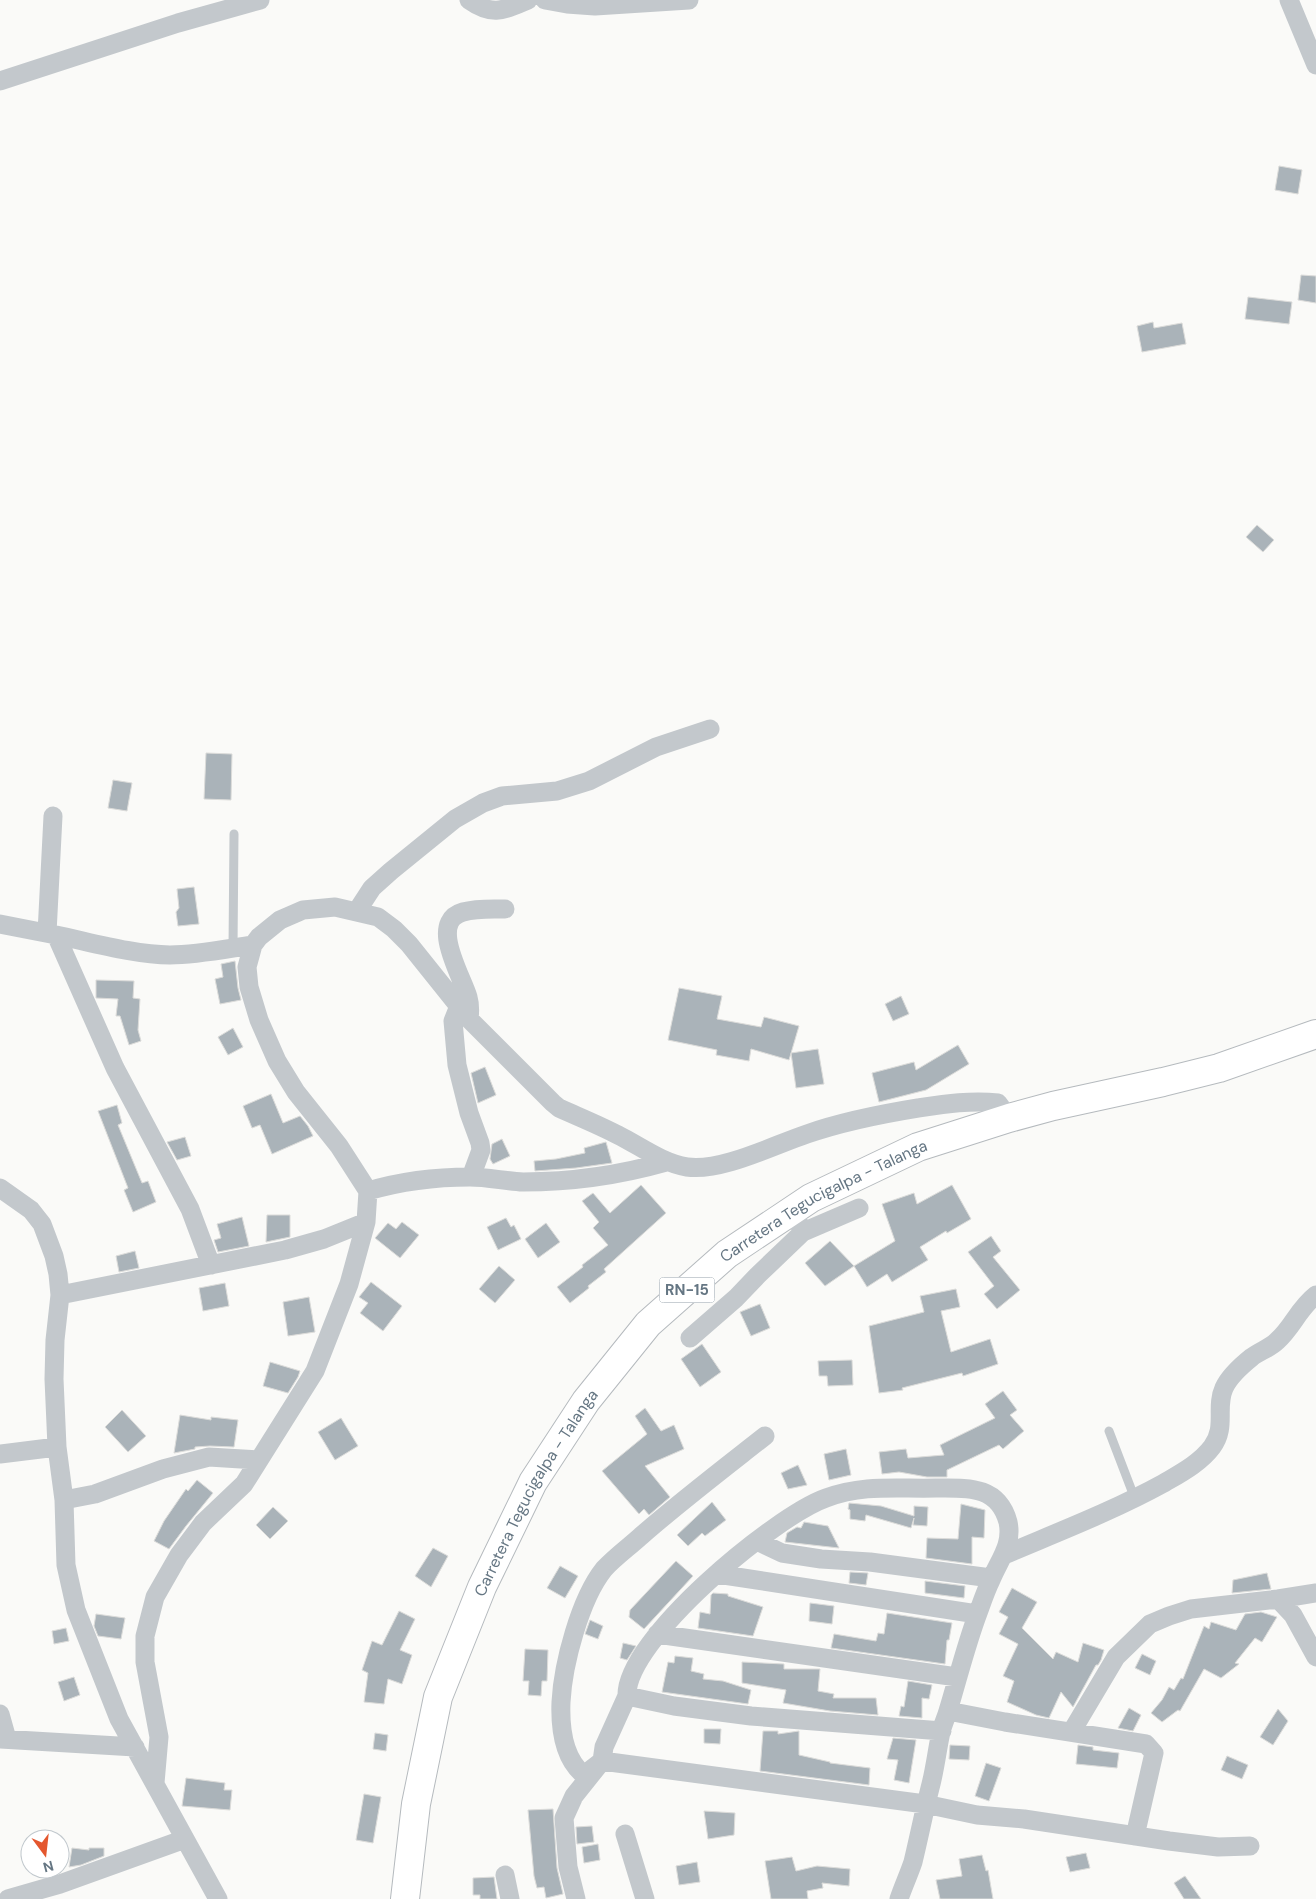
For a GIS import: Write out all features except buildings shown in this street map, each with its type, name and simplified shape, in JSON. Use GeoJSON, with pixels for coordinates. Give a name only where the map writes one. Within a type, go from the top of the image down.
{"type":"FeatureCollection","features":[{"type":"Feature","properties":{"kind":"main road","name":"Carretera Tegucigalpa - Talanga"},"geometry":{"type":"LineString","coordinates":[[405,1899],[416,1804],[438,1698],[482,1588],[533,1482],[586,1401],[648,1324],[727,1254],[798,1221],[811,1198],[918,1147],[1053,1106],[1219,1068],[1316,1034]]}},
{"type":"Feature","properties":{"kind":"street"},"geometry":{"type":"LineString","coordinates":[[0,82],[178,23],[260,0]]}},
{"type":"Feature","properties":{"kind":"street"},"geometry":{"type":"LineString","coordinates":[[469,0],[481,8],[498,10],[509,9],[528,0]]}},
{"type":"Feature","properties":{"kind":"street"},"geometry":{"type":"LineString","coordinates":[[545,0],[595,6],[689,0]]}},
{"type":"Feature","properties":{"kind":"street"},"geometry":{"type":"LineString","coordinates":[[1289,0],[1316,65]]}},
{"type":"Feature","properties":{"kind":"street"},"geometry":{"type":"LineString","coordinates":[[357,911],[372,888],[391,871],[455,819],[483,803],[502,796],[557,790],[589,781],[656,747],[710,729]]}},
{"type":"Feature","properties":{"kind":"street"},"geometry":{"type":"LineString","coordinates":[[53,816],[52,934],[115,1068],[190,1209],[211,1265]]}},
{"type":"Feature","properties":{"kind":"street"},"geometry":{"type":"LineString","coordinates":[[155,1783],[159,1737],[147,1671],[145,1645],[150,1612],[155,1597],[179,1555],[203,1523],[244,1484],[315,1371],[349,1284],[366,1222],[368,1191],[339,1146],[296,1092],[277,1061],[249,987],[247,967],[253,945],[280,920],[302,910],[335,907],[378,917],[409,944],[464,1013],[559,1108],[618,1134],[666,1162],[687,1167],[703,1168],[724,1163],[809,1133],[870,1116],[940,1105],[978,1101],[998,1103],[1009,1118]]}},
{"type":"Feature","properties":{"kind":"street"},"geometry":{"type":"LineString","coordinates":[[471,1177],[480,1150],[480,1143],[469,1113],[457,1065],[453,1020],[470,1009],[446,934],[450,921],[462,912],[505,909]]}},
{"type":"Feature","properties":{"kind":"street"},"geometry":{"type":"LineString","coordinates":[[0,924],[127,949],[168,955],[253,945]]}},
{"type":"Feature","properties":{"kind":"street"},"geometry":{"type":"LineString","coordinates":[[368,1191],[402,1181],[471,1177],[522,1182],[580,1179],[666,1162]]}},
{"type":"Feature","properties":{"kind":"street"},"geometry":{"type":"LineString","coordinates":[[0,1188],[31,1210],[42,1224],[54,1256],[60,1296],[55,1340],[57,1447],[64,1500],[66,1565],[76,1610],[119,1719],[218,1899]]}},
{"type":"Feature","properties":{"kind":"street"},"geometry":{"type":"LineString","coordinates":[[690,1338],[736,1298],[758,1275],[798,1221],[859,1208]]}},
{"type":"Feature","properties":{"kind":"street"},"geometry":{"type":"LineString","coordinates":[[60,1296],[285,1250],[324,1239],[366,1222]]}},
{"type":"Feature","properties":{"kind":"street"},"geometry":{"type":"LineString","coordinates":[[1004,1555],[1135,1499],[1182,1472],[1211,1448],[1218,1438],[1221,1424],[1221,1398],[1224,1388],[1231,1377],[1252,1357],[1276,1342],[1286,1332],[1305,1304],[1316,1295]]}},
{"type":"Feature","properties":{"kind":"street"},"geometry":{"type":"LineString","coordinates":[[765,1436],[662,1518],[605,1569],[594,1585],[582,1612],[562,1686],[560,1718],[564,1740],[576,1769],[584,1775],[602,1761],[925,1804],[977,1815],[1024,1819],[1218,1847],[1250,1846]]}},
{"type":"Feature","properties":{"kind":"street"},"geometry":{"type":"LineString","coordinates":[[0,1454],[57,1447]]}},
{"type":"Feature","properties":{"kind":"street"},"geometry":{"type":"LineString","coordinates":[[64,1500],[95,1494],[163,1469],[209,1457],[258,1460]]}},
{"type":"Feature","properties":{"kind":"street"},"geometry":{"type":"LineString","coordinates":[[576,1899],[568,1867],[564,1818],[574,1796],[602,1761],[607,1739],[627,1696],[627,1687],[634,1669],[657,1634],[697,1592],[756,1541],[795,1513],[824,1498],[850,1491],[886,1487],[962,1488],[986,1492],[1004,1510],[1010,1540],[991,1578],[977,1614],[957,1677],[942,1731],[912,1862],[899,1899]]}},
{"type":"Feature","properties":{"kind":"street"},"geometry":{"type":"LineString","coordinates":[[756,1541],[782,1553],[821,1559],[870,1562],[991,1578]]}},
{"type":"Feature","properties":{"kind":"street"},"geometry":{"type":"LineString","coordinates":[[717,1574],[977,1614]]}},
{"type":"Feature","properties":{"kind":"street"},"geometry":{"type":"LineString","coordinates":[[1072,1732],[1116,1657],[1150,1624],[1191,1609],[1316,1593]]}},
{"type":"Feature","properties":{"kind":"street"},"geometry":{"type":"LineString","coordinates":[[1278,1599],[1293,1615],[1316,1657]]}},
{"type":"Feature","properties":{"kind":"street"},"geometry":{"type":"LineString","coordinates":[[657,1634],[957,1677]]}},
{"type":"Feature","properties":{"kind":"street"},"geometry":{"type":"LineString","coordinates":[[627,1696],[674,1706],[751,1716],[942,1731]]}},
{"type":"Feature","properties":{"kind":"street"},"geometry":{"type":"LineString","coordinates":[[948,1711],[1146,1744],[1152,1749],[1154,1754],[1135,1836]]}},
{"type":"Feature","properties":{"kind":"street"},"geometry":{"type":"LineString","coordinates":[[0,1714],[4,1739],[135,1747]]}},
{"type":"Feature","properties":{"kind":"street"},"geometry":{"type":"LineString","coordinates":[[625,1834],[645,1899]]}},
{"type":"Feature","properties":{"kind":"street"},"geometry":{"type":"LineString","coordinates":[[8,1899],[60,1884],[185,1839]]}},
{"type":"Feature","properties":{"kind":"street"},"geometry":{"type":"LineString","coordinates":[[505,1875],[510,1899]]}},
{"type":"Feature","properties":{"kind":"lane"},"geometry":{"type":"LineString","coordinates":[[234,834],[234,948]]}},
{"type":"Feature","properties":{"kind":"lane"},"geometry":{"type":"LineString","coordinates":[[1109,1431],[1135,1499]]}}]}
